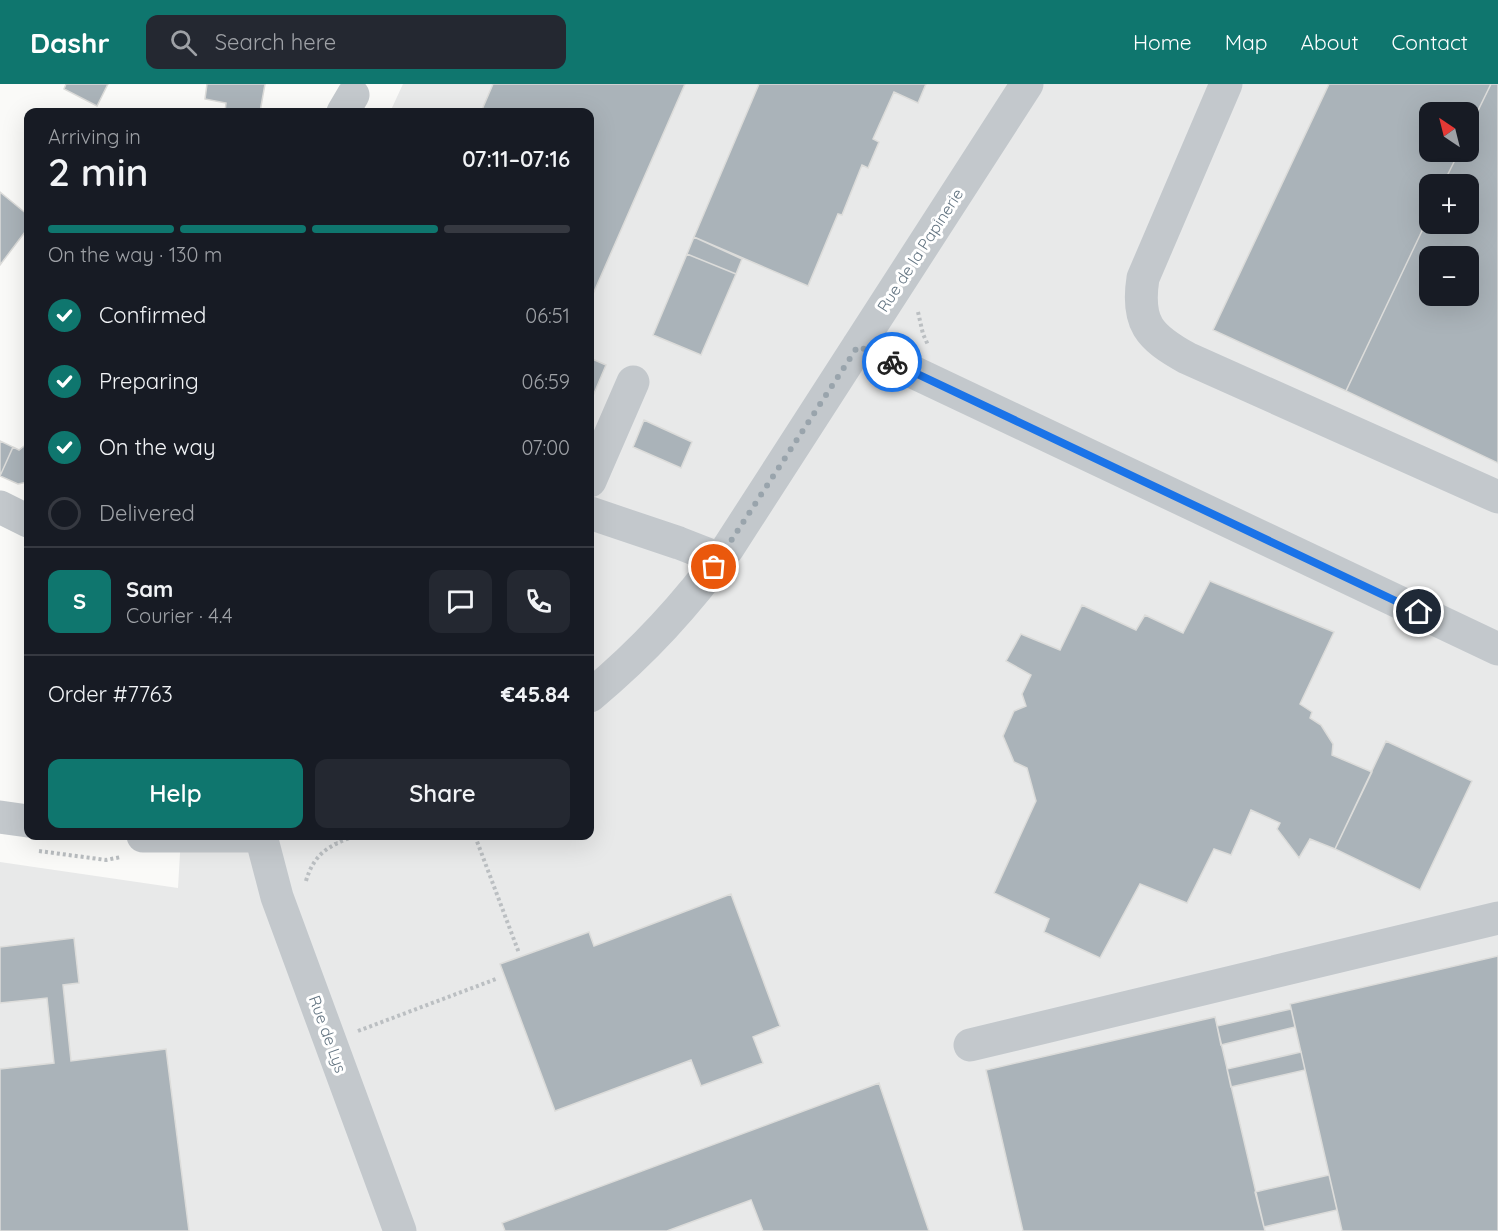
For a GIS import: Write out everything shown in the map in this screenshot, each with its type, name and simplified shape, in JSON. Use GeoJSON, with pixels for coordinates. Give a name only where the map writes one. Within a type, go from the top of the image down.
{"type":"FeatureCollection","features":[{"type":"Feature","properties":{"kind":"street","name":"Rue de la Papinerie"},"geometry":{"type":"LineString","coordinates":[[594,693],[654,639],[679,612],[720,559],[1027,84]]}},
{"type":"Feature","properties":{"kind":"street"},"geometry":{"type":"LineString","coordinates":[[1226,84],[1143,278],[1139,300],[1142,320],[1167,347],[1193,361],[1498,497]]}},
{"type":"Feature","properties":{"kind":"street"},"geometry":{"type":"LineString","coordinates":[[858,346],[1498,649]]}},
{"type":"Feature","properties":{"kind":"street"},"geometry":{"type":"LineString","coordinates":[[594,472],[633,382]]}},
{"type":"Feature","properties":{"kind":"street"},"geometry":{"type":"LineString","coordinates":[[0,507],[24,519]]}},
{"type":"Feature","properties":{"kind":"street"},"geometry":{"type":"LineString","coordinates":[[594,514],[720,559]]}},
{"type":"Feature","properties":{"kind":"street"},"geometry":{"type":"LineString","coordinates":[[0,817],[24,831]]}},
{"type":"Feature","properties":{"kind":"street"},"geometry":{"type":"LineString","coordinates":[[135,846],[203,840]]}},
{"type":"Feature","properties":{"kind":"street","name":"Rue de Lys"},"geometry":{"type":"LineString","coordinates":[[262,840],[277,897],[400,1231]]}},
{"type":"Feature","properties":{"kind":"street"},"geometry":{"type":"LineString","coordinates":[[970,1045],[1498,918]]}},
{"type":"Feature","properties":{"kind":"path"},"geometry":{"type":"LineString","coordinates":[[44,840],[106,860],[135,846]]}},
{"type":"Feature","properties":{"kind":"path"},"geometry":{"type":"LineString","coordinates":[[477,840],[519,952]]}},
{"type":"Feature","properties":{"kind":"path"},"geometry":{"type":"LineString","coordinates":[[351,1034],[496,979]]}},
{"type":"Feature","properties":{"kind":"shaded area"},"geometry":{"type":"Polygon","coordinates":[[[403,84],[1498,84],[1498,1231],[0,1231],[0,862],[178,888],[181,840],[594,840],[594,108],[392,108],[403,84]]]}},
{"type":"Feature","properties":{"kind":"building"},"geometry":{"type":"Polygon","coordinates":[[[66,84],[108,84],[97,106],[64,89],[66,84]]]}},
{"type":"Feature","properties":{"kind":"building"},"geometry":{"type":"Polygon","coordinates":[[[207,84],[265,84],[261,108],[225,108],[226,103],[205,99],[207,84]]]}},
{"type":"Feature","properties":{"kind":"building"},"geometry":{"type":"Polygon","coordinates":[[[493,84],[685,84],[594,292],[594,108],[483,108],[493,84]]]}},
{"type":"Feature","properties":{"kind":"building"},"geometry":{"type":"Polygon","coordinates":[[[759,84],[926,84],[918,103],[894,92],[873,139],[879,142],[868,168],[862,165],[842,215],[838,214],[808,286],[694,237],[759,84]]]}},
{"type":"Feature","properties":{"kind":"building"},"geometry":{"type":"Polygon","coordinates":[[[1329,84],[1491,84],[1479,109],[1479,102],[1419,102],[1419,162],[1454,162],[1448,174],[1419,174],[1421,234],[1346,391],[1213,330],[1329,84]]]}},
{"type":"Feature","properties":{"kind":"building"},"geometry":{"type":"Polygon","coordinates":[[[1491,84],[1498,84],[1498,463],[1346,391],[1421,234],[1479,234],[1479,174],[1448,174],[1454,162],[1479,162],[1479,109],[1491,84]]]}},
{"type":"Feature","properties":{"kind":"building"},"geometry":{"type":"Polygon","coordinates":[[[0,192],[24,212],[24,233],[0,265],[0,192]]]}},
{"type":"Feature","properties":{"kind":"building"},"geometry":{"type":"Polygon","coordinates":[[[694,237],[742,259],[736,274],[687,254],[694,237]]]}},
{"type":"Feature","properties":{"kind":"building"},"geometry":{"type":"Polygon","coordinates":[[[687,254],[736,274],[701,355],[653,335],[687,254]]]}},
{"type":"Feature","properties":{"kind":"building"},"geometry":{"type":"Polygon","coordinates":[[[594,360],[606,365],[594,394],[594,360]]]}},
{"type":"Feature","properties":{"kind":"building"},"geometry":{"type":"Polygon","coordinates":[[[644,420],[692,442],[681,468],[633,447],[644,420]]]}},
{"type":"Feature","properties":{"kind":"building"},"geometry":{"type":"Polygon","coordinates":[[[0,441],[13,447],[0,476],[0,441]]]}},
{"type":"Feature","properties":{"kind":"building"},"geometry":{"type":"Polygon","coordinates":[[[24,446],[24,483],[18,484],[0,476],[13,447],[19,450],[24,446]]]}},
{"type":"Feature","properties":{"kind":"building"},"geometry":{"type":"Polygon","coordinates":[[[1210,581],[1334,632],[1300,704],[1312,712],[1310,718],[1321,725],[1333,744],[1332,755],[1372,772],[1335,849],[1310,839],[1299,858],[1277,829],[1280,823],[1251,810],[1231,855],[1214,849],[1187,903],[1140,884],[1100,958],[1044,932],[1049,919],[994,893],[1036,801],[1027,768],[1014,762],[1003,736],[1014,711],[1026,706],[1022,694],[1031,675],[1006,661],[1021,634],[1060,650],[1082,605],[1136,630],[1145,615],[1183,633],[1210,581]]]}},
{"type":"Feature","properties":{"kind":"building"},"geometry":{"type":"Polygon","coordinates":[[[1386,741],[1472,781],[1420,890],[1335,849],[1386,741]]]}},
{"type":"Feature","properties":{"kind":"building"},"geometry":{"type":"Polygon","coordinates":[[[731,894],[780,1026],[753,1037],[763,1063],[701,1086],[691,1060],[555,1111],[500,964],[589,932],[594,946],[731,894]]]}},
{"type":"Feature","properties":{"kind":"building"},"geometry":{"type":"Polygon","coordinates":[[[74,938],[79,983],[63,985],[71,1061],[166,1049],[189,1231],[0,1231],[0,1069],[54,1063],[47,998],[0,1003],[0,947],[74,938]]]}},
{"type":"Feature","properties":{"kind":"building"},"geometry":{"type":"Polygon","coordinates":[[[1498,956],[1498,1231],[1342,1231],[1290,1004],[1498,956]]]}},
{"type":"Feature","properties":{"kind":"building"},"geometry":{"type":"Polygon","coordinates":[[[1291,1009],[1295,1027],[1221,1045],[1217,1026],[1291,1009]]]}},
{"type":"Feature","properties":{"kind":"building"},"geometry":{"type":"Polygon","coordinates":[[[1215,1017],[1265,1231],[1023,1231],[986,1070],[1215,1017]]]}},
{"type":"Feature","properties":{"kind":"building"},"geometry":{"type":"Polygon","coordinates":[[[1301,1052],[1305,1070],[1231,1087],[1227,1069],[1301,1052]]]}},
{"type":"Feature","properties":{"kind":"building"},"geometry":{"type":"Polygon","coordinates":[[[879,1083],[929,1231],[763,1231],[751,1200],[667,1231],[505,1231],[502,1223],[879,1083]]]}},
{"type":"Feature","properties":{"kind":"building"},"geometry":{"type":"Polygon","coordinates":[[[1329,1175],[1337,1210],[1264,1227],[1255,1192],[1329,1175]]]}},
{"type":"Feature","properties":{"kind":"way so far"},"geometry":{"type":"LineString","coordinates":[[714,567],[858,346],[892,362]]}},
{"type":"Feature","properties":{"kind":"route"},"geometry":{"type":"LineString","coordinates":[[892,362],[1419,612]]}}]}
